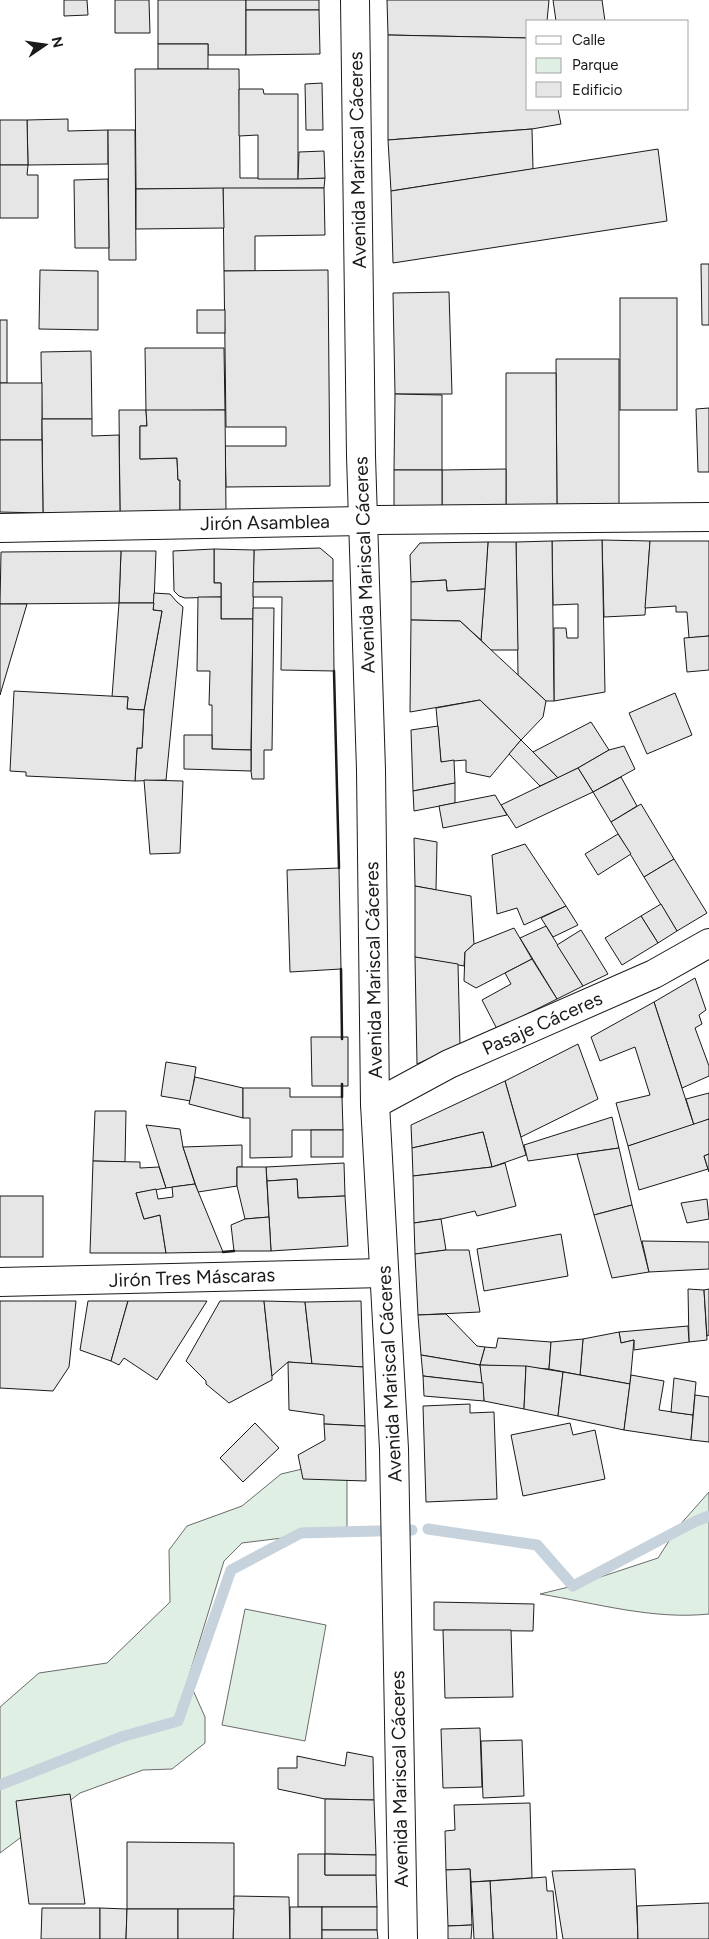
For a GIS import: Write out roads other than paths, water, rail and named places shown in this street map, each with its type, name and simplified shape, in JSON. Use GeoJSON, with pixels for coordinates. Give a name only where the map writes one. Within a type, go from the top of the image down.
{"type":"FeatureCollection","features":[{"type":"Feature","properties":{"kind":"street","name":"Avenida Mariscal Cáceres"},"geometry":{"type":"LineString","coordinates":[[355,0],[363,521],[371,770],[375,1104],[394,1449],[402,1939]]}},
{"type":"Feature","properties":{"kind":"street","name":"Jirón Asamblea"},"geometry":{"type":"LineString","coordinates":[[0,528],[378,520],[709,517]]}},
{"type":"Feature","properties":{"kind":"street","name":"Pasaje Cáceres"},"geometry":{"type":"LineString","coordinates":[[375,1104],[449,1064],[654,974],[709,942]]}},
{"type":"Feature","properties":{"kind":"street","name":"Jirón Tres Máscaras"},"geometry":{"type":"LineString","coordinates":[[0,1282],[384,1273]]}},
{"type":"Feature","properties":{"kind":"waterway"},"geometry":{"type":"LineString","coordinates":[[428,1529],[537,1545],[573,1586],[696,1521],[709,1516]]}},
{"type":"Feature","properties":{"kind":"waterway"},"geometry":{"type":"LineString","coordinates":[[0,1785],[121,1737],[178,1721],[231,1570],[301,1533],[412,1530]]}}]}
